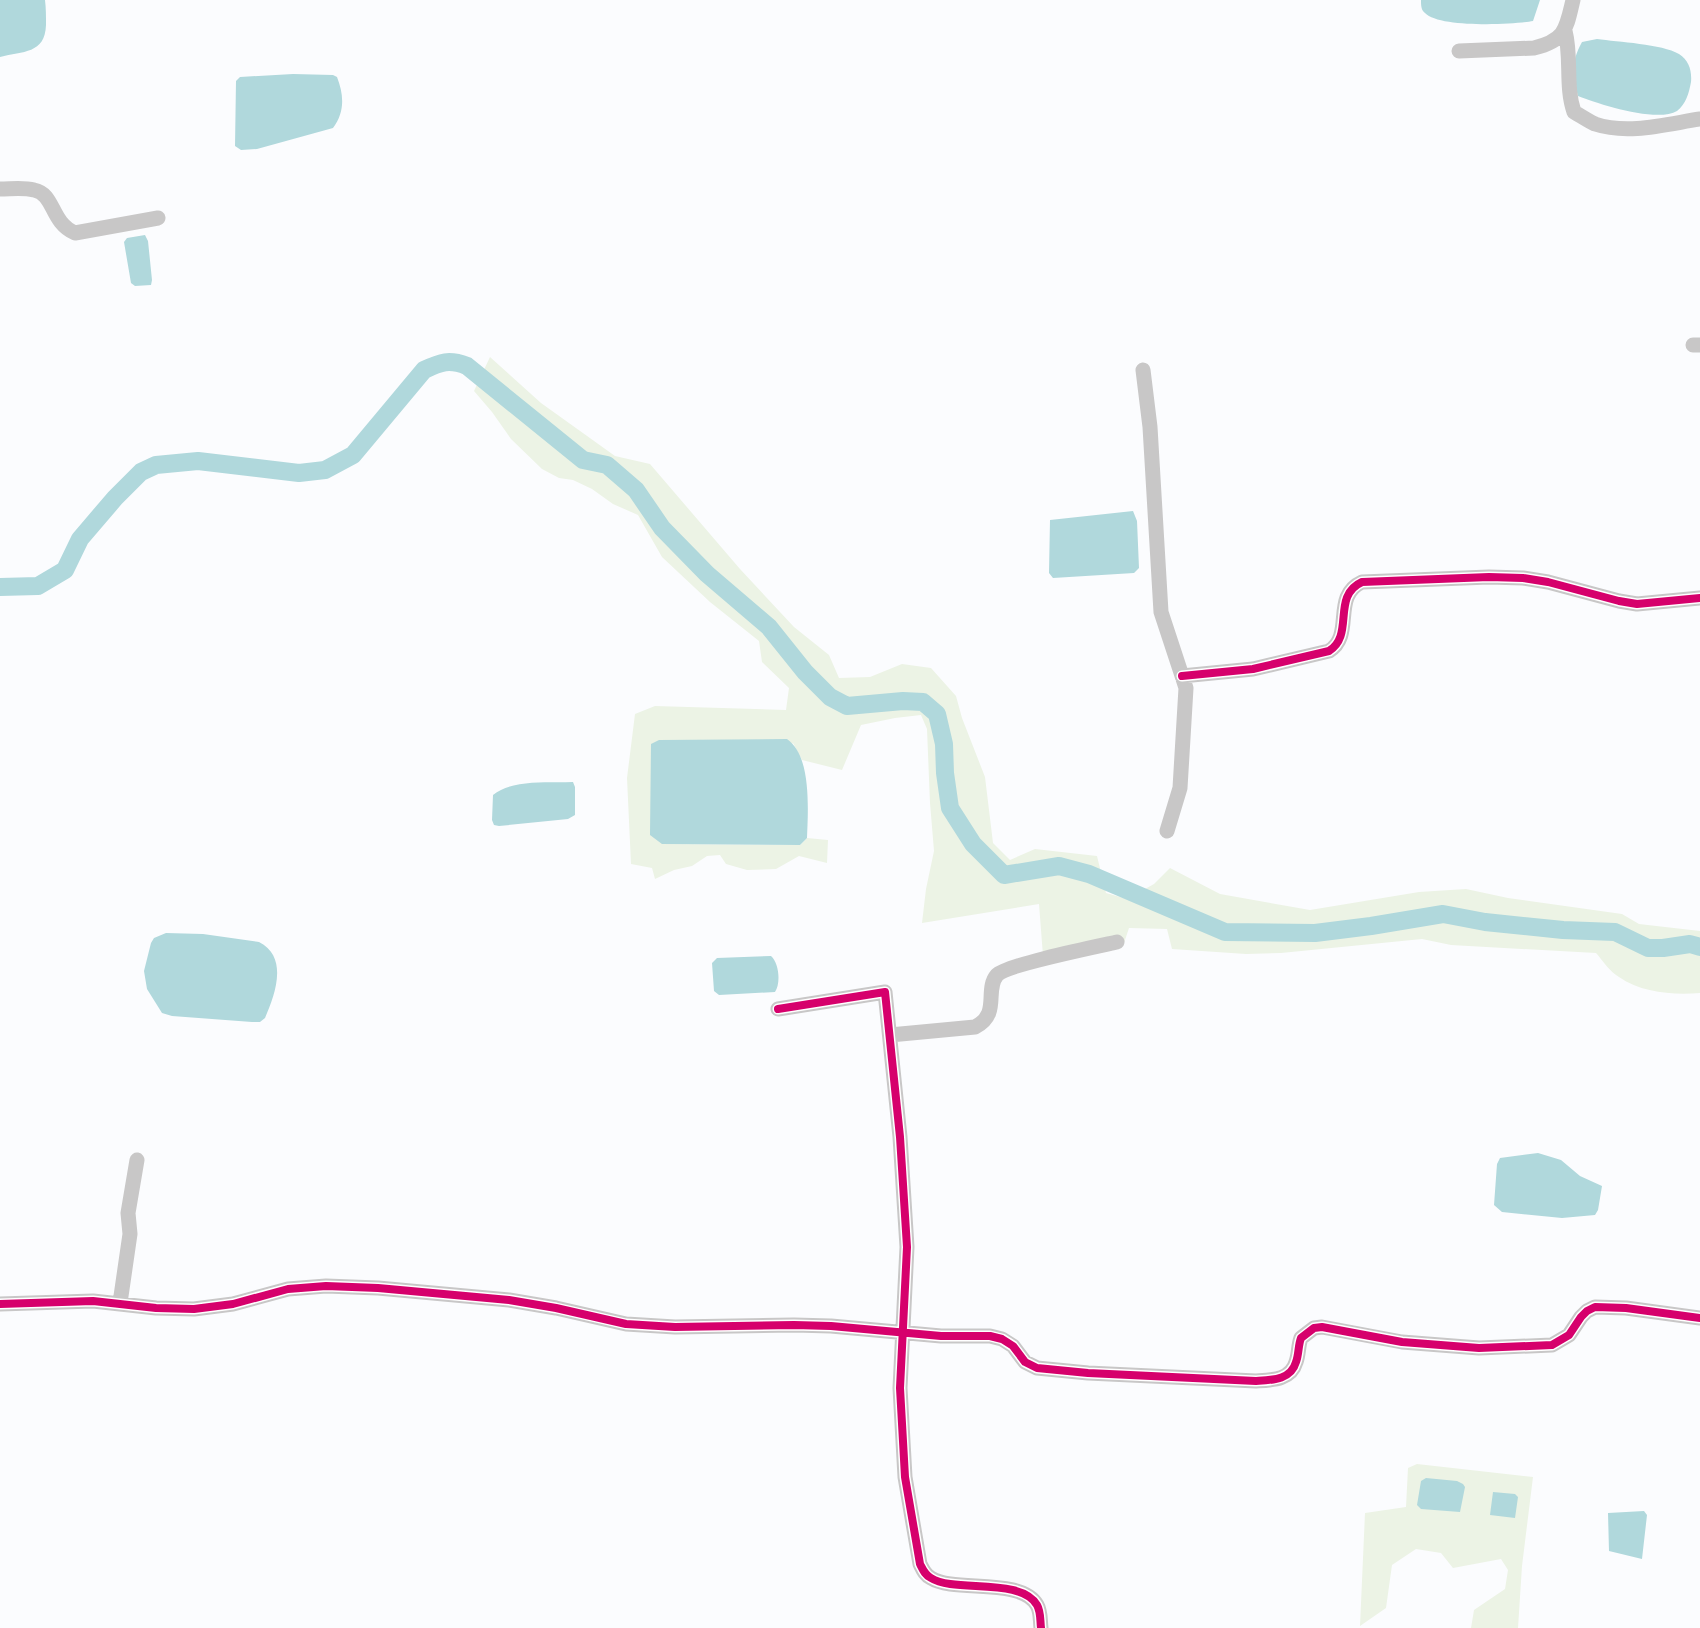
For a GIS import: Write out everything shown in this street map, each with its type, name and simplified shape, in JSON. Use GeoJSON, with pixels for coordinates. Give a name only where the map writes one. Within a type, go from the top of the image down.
{"type":"FeatureCollection","features":[{"type":"Feature","properties":{"kind":"street"},"geometry":{"type":"LineString","coordinates":[[1573,0],[1565,32],[1570,60],[1569,98],[1574,112],[1595,123],[1619,129],[1669,125],[1700,119]]}},
{"type":"Feature","properties":{"kind":"street"},"geometry":{"type":"LineString","coordinates":[[1459,51],[1534,48],[1556,40],[1565,32]]}},
{"type":"Feature","properties":{"kind":"street"},"geometry":{"type":"LineString","coordinates":[[0,189],[35,190],[44,195],[65,229],[75,233],[158,218]]}},
{"type":"Feature","properties":{"kind":"street"},"geometry":{"type":"LineString","coordinates":[[1143,370],[1150,427],[1161,612],[1186,688],[1183,766],[1180,788],[1167,831]]}},
{"type":"Feature","properties":{"kind":"street"},"geometry":{"type":"LineString","coordinates":[[1182,676],[1253,669],[1329,651],[1336,647],[1341,637],[1348,593],[1362,582],[1490,577],[1523,578],[1637,604],[1700,598]]}},
{"type":"Feature","properties":{"kind":"street"},"geometry":{"type":"LineString","coordinates":[[890,1035],[975,1027],[983,1023],[988,1015],[994,980],[1002,971],[1069,952],[1117,942]]}},
{"type":"Feature","properties":{"kind":"street"},"geometry":{"type":"LineString","coordinates":[[778,1009],[885,992],[900,1137],[907,1247],[900,1388],[905,1477],[920,1564],[924,1572],[934,1580],[1004,1588],[1026,1594],[1038,1607],[1041,1628]]}},
{"type":"Feature","properties":{"kind":"street"},"geometry":{"type":"LineString","coordinates":[[120,1304],[130,1234],[128,1213],[137,1160]]}},
{"type":"Feature","properties":{"kind":"street"},"geometry":{"type":"LineString","coordinates":[[0,1304],[93,1300],[194,1309],[233,1304],[288,1289],[326,1286],[378,1288],[509,1300],[626,1324],[675,1327],[794,1324],[904,1334],[990,1336],[1002,1339],[1013,1346],[1025,1362],[1037,1368],[1088,1373],[1256,1381],[1274,1380],[1291,1372],[1296,1365],[1301,1338],[1314,1328],[1322,1327],[1402,1342],[1479,1348],[1552,1345],[1569,1335],[1581,1317],[1595,1307],[1626,1308],[1700,1318]]}},
{"type":"Feature","properties":{"kind":"shaded area"},"geometry":{"type":"Polygon","coordinates":[[[490,357],[541,403],[615,456],[650,464],[740,569],[794,627],[829,655],[839,678],[870,677],[902,664],[931,668],[956,696],[985,777],[993,843],[1010,860],[1035,849],[1097,856],[1106,893],[1127,899],[1154,884],[1170,868],[1220,894],[1310,910],[1419,892],[1466,889],[1508,898],[1622,914],[1639,924],[1700,931],[1700,993],[1679,994],[1638,987],[1616,975],[1596,953],[1451,945],[1422,939],[1281,953],[1246,954],[1172,949],[1167,929],[1129,928],[1123,946],[1043,956],[1039,904],[922,923],[934,851],[927,729],[921,715],[861,725],[842,770],[802,760],[793,743],[662,844],[800,845],[807,838],[828,840],[827,863],[799,856],[776,869],[747,870],[726,864],[720,855],[707,856],[692,866],[674,870],[655,879],[652,868],[631,864],[627,778],[635,714],[655,706],[786,710],[789,688],[762,662],[759,641],[710,602],[662,557],[638,515],[613,504],[592,489],[573,480],[559,478],[542,469],[511,439],[474,391],[490,357]]]}},
{"type":"Feature","properties":{"kind":"shaded area"},"geometry":{"type":"Polygon","coordinates":[[[1417,1464],[1533,1477],[1522,1566],[1518,1628],[1471,1628],[1474,1610],[1505,1589],[1508,1570],[1501,1559],[1453,1568],[1441,1553],[1416,1549],[1392,1565],[1386,1608],[1360,1626],[1365,1513],[1406,1507],[1408,1468],[1417,1464]]]}},
{"type":"Feature","properties":{"kind":"water"},"geometry":{"type":"Polygon","coordinates":[[[0,0],[45,0],[45,34],[37,46],[31,50],[0,57],[0,0]]]}},
{"type":"Feature","properties":{"kind":"water"},"geometry":{"type":"Polygon","coordinates":[[[1421,0],[1540,0],[1533,21],[1494,24],[1460,23],[1433,18],[1423,10],[1421,0]]]}},
{"type":"Feature","properties":{"kind":"water"},"geometry":{"type":"Polygon","coordinates":[[[1597,39],[1662,48],[1682,56],[1689,66],[1691,78],[1683,105],[1677,111],[1668,114],[1642,114],[1578,96],[1574,75],[1576,56],[1582,42],[1597,39]]]}},
{"type":"Feature","properties":{"kind":"water"},"geometry":{"type":"Polygon","coordinates":[[[293,74],[337,77],[342,103],[340,116],[333,128],[257,149],[241,150],[235,146],[236,81],[240,77],[293,74]]]}},
{"type":"Feature","properties":{"kind":"water"},"geometry":{"type":"Polygon","coordinates":[[[145,235],[148,241],[152,280],[151,285],[135,286],[131,283],[124,242],[127,238],[145,235]]]}},
{"type":"Feature","properties":{"kind":"water"},"geometry":{"type":"Polygon","coordinates":[[[1133,511],[1137,521],[1139,568],[1134,573],[1053,578],[1049,573],[1050,520],[1133,511]]]}},
{"type":"Feature","properties":{"kind":"water"},"geometry":{"type":"Polygon","coordinates":[[[787,739],[801,758],[807,785],[807,838],[800,845],[662,844],[650,835],[651,744],[659,740],[787,739]]]}},
{"type":"Feature","properties":{"kind":"water"},"geometry":{"type":"Polygon","coordinates":[[[573,782],[575,815],[568,819],[494,825],[492,820],[493,795],[501,790],[521,784],[573,782]]]}},
{"type":"Feature","properties":{"kind":"water"},"geometry":{"type":"Polygon","coordinates":[[[166,933],[203,934],[259,942],[268,949],[274,957],[277,977],[265,1018],[260,1022],[252,1022],[172,1016],[162,1013],[147,989],[144,971],[151,943],[154,938],[166,933]]]}},
{"type":"Feature","properties":{"kind":"water"},"geometry":{"type":"Polygon","coordinates":[[[771,956],[776,963],[778,973],[775,992],[719,995],[714,991],[712,963],[717,958],[771,956]]]}},
{"type":"Feature","properties":{"kind":"water"},"geometry":{"type":"Polygon","coordinates":[[[1538,1153],[1561,1160],[1580,1176],[1602,1186],[1595,1215],[1562,1218],[1502,1212],[1494,1205],[1497,1164],[1500,1158],[1538,1153]]]}},
{"type":"Feature","properties":{"kind":"water"},"geometry":{"type":"Polygon","coordinates":[[[1426,1478],[1457,1481],[1463,1484],[1465,1487],[1460,1512],[1421,1509],[1417,1505],[1421,1481],[1426,1478]]]}},
{"type":"Feature","properties":{"kind":"water"},"geometry":{"type":"Polygon","coordinates":[[[1493,1492],[1515,1494],[1518,1497],[1515,1518],[1490,1515],[1493,1492]]]}},
{"type":"Feature","properties":{"kind":"water"},"geometry":{"type":"Polygon","coordinates":[[[1644,1511],[1647,1515],[1642,1559],[1609,1551],[1608,1513],[1644,1511]]]}},
{"type":"Feature","properties":{"kind":"waterway"},"geometry":{"type":"LineString","coordinates":[[0,587],[38,586],[65,570],[80,539],[141,472],[156,465],[198,461],[299,473],[325,470],[353,455],[424,370],[440,363],[455,363],[467,366],[583,460],[607,465],[636,490],[662,528],[707,574],[769,627],[805,672],[830,697],[847,706],[903,701],[923,702],[937,714],[944,744],[950,808],[973,844],[1004,875],[1059,866],[1089,874],[1225,932],[1315,933],[1443,914],[1485,922],[1563,930],[1615,932],[1648,948],[1690,944],[1700,947]]}},
{"type":"Feature","properties":{"kind":"cycle path"},"geometry":{"type":"LineString","coordinates":[[1182,676],[1253,669],[1329,651],[1337,644],[1341,635],[1347,596],[1362,582],[1489,577],[1523,578],[1637,604],[1700,598]]}},
{"type":"Feature","properties":{"kind":"cycle path"},"geometry":{"type":"LineString","coordinates":[[778,1009],[885,992],[900,1137],[907,1247],[900,1388],[905,1477],[920,1564],[927,1575],[942,1582],[1002,1588],[1029,1596],[1037,1605],[1041,1628]]}},
{"type":"Feature","properties":{"kind":"cycle path"},"geometry":{"type":"LineString","coordinates":[[0,1304],[93,1301],[156,1308],[194,1309],[233,1304],[288,1289],[326,1286],[378,1288],[509,1300],[626,1324],[675,1327],[831,1326],[941,1336],[990,1336],[1002,1339],[1013,1346],[1025,1362],[1037,1368],[1088,1373],[1256,1381],[1280,1378],[1290,1372],[1296,1362],[1301,1338],[1314,1328],[1322,1327],[1402,1342],[1479,1348],[1552,1345],[1569,1335],[1581,1317],[1595,1307],[1626,1308],[1700,1318]]}}]}
